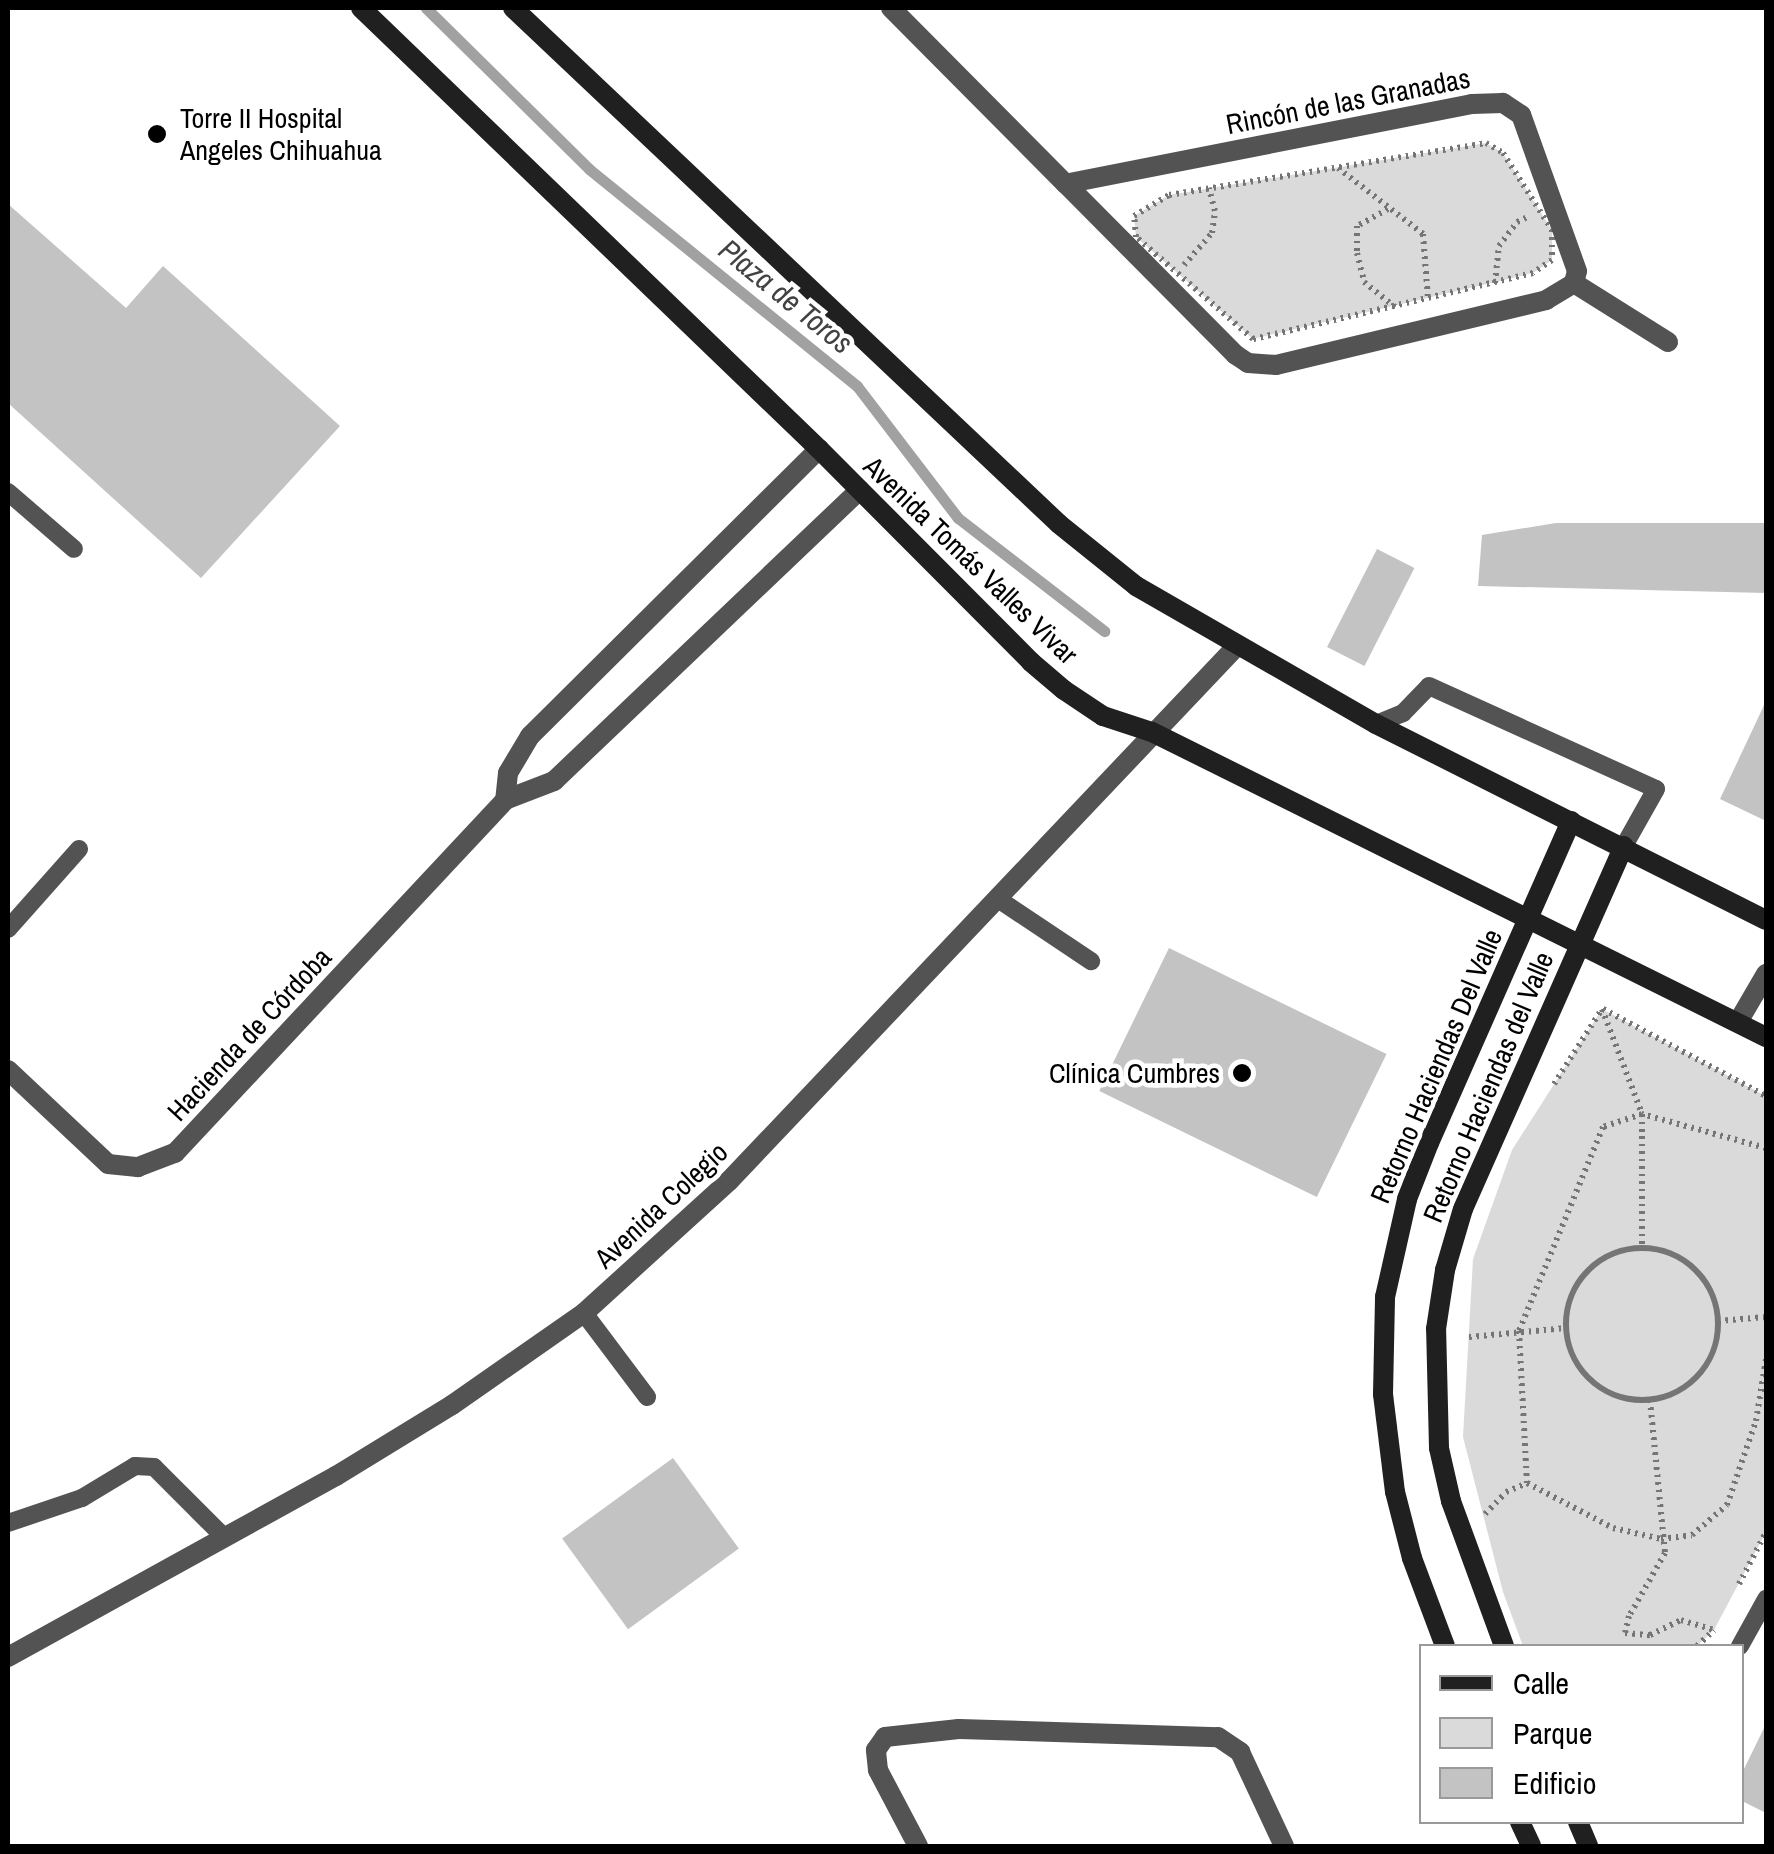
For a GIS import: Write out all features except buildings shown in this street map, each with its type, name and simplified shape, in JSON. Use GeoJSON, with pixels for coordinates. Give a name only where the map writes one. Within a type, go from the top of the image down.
{"type":"FeatureCollection","features":[{"type":"Feature","properties":{"kind":"main road","name":"Avenida Tomás Valles Vivar"},"geometry":{"type":"LineString","coordinates":[[361,8],[860,490],[1031,662],[1103,716],[1152,732],[1766,1037]]}},
{"type":"Feature","properties":{"kind":"main road"},"geometry":{"type":"LineString","coordinates":[[513,8],[1060,524],[1136,586],[1236,647],[1376,724],[1766,920]]}},
{"type":"Feature","properties":{"kind":"main road","name":"Retorno Haciendas Del Valle"},"geometry":{"type":"LineString","coordinates":[[1444,1644],[1412,1558],[1396,1492],[1383,1394],[1385,1297],[1407,1198],[1572,821]]}},
{"type":"Feature","properties":{"kind":"main road","name":"Retorno Haciendas del Valle"},"geometry":{"type":"LineString","coordinates":[[1503,1644],[1462,1534],[1439,1448],[1436,1329],[1445,1270],[1463,1209],[1624,846]]}},
{"type":"Feature","properties":{"kind":"street"},"geometry":{"type":"LineString","coordinates":[[891,8],[1236,355],[1261,366],[1546,300],[1574,283],[1668,342]]}},
{"type":"Feature","properties":{"kind":"street","name":"Rincón de las Granadas"},"geometry":{"type":"LineString","coordinates":[[1066,184],[1472,104],[1502,103],[1521,115],[1574,259],[1574,283]]}},
{"type":"Feature","properties":{"kind":"street","name":"Hacienda de Córdoba"},"geometry":{"type":"LineString","coordinates":[[505,800],[508,773],[530,736],[819,450]]}},
{"type":"Feature","properties":{"kind":"street","name":"Hacienda de Córdoba"},"geometry":{"type":"LineString","coordinates":[[8,1070],[108,1164],[138,1166],[175,1153],[505,800],[554,781],[860,490]]}},
{"type":"Feature","properties":{"kind":"street","name":"Avenida Colegio"},"geometry":{"type":"LineString","coordinates":[[8,1657],[225,1538],[452,1405],[584,1313],[708,1202],[1236,647]]}},
{"type":"Feature","properties":{"kind":"street"},"geometry":{"type":"LineString","coordinates":[[1738,1022],[1766,974]]}},
{"type":"Feature","properties":{"kind":"street"},"geometry":{"type":"LineString","coordinates":[[918,1846],[878,1770],[876,1750],[885,1737],[959,1729],[1218,1737],[1240,1752],[1284,1846]]}},
{"type":"Feature","properties":{"kind":"lane"},"geometry":{"type":"LineString","coordinates":[[8,492],[74,549]]}},
{"type":"Feature","properties":{"kind":"lane"},"geometry":{"type":"LineString","coordinates":[[1376,724],[1402,713],[1429,686],[1656,789],[1624,846]]}},
{"type":"Feature","properties":{"kind":"lane"},"geometry":{"type":"LineString","coordinates":[[8,930],[80,850]]}},
{"type":"Feature","properties":{"kind":"lane"},"geometry":{"type":"LineString","coordinates":[[998,898],[1091,962]]}},
{"type":"Feature","properties":{"kind":"lane"},"geometry":{"type":"LineString","coordinates":[[584,1313],[647,1398]]}},
{"type":"Feature","properties":{"kind":"lane"},"geometry":{"type":"LineString","coordinates":[[8,1523],[82,1498],[136,1466],[154,1467],[225,1538]]}},
{"type":"Feature","properties":{"kind":"lane"},"geometry":{"type":"LineString","coordinates":[[1741,1644],[1766,1599]]}},
{"type":"Feature","properties":{"kind":"path"},"geometry":{"type":"LineString","coordinates":[[1486,143],[1503,153],[1552,230],[1552,260],[1533,274],[1252,339],[1136,237],[1134,216],[1169,195],[1337,167],[1486,143]]}},
{"type":"Feature","properties":{"kind":"path"},"geometry":{"type":"LineString","coordinates":[[1337,167],[1423,234],[1428,298]]}},
{"type":"Feature","properties":{"kind":"path"},"geometry":{"type":"LineString","coordinates":[[1176,274],[1212,233],[1215,211],[1209,188]]}},
{"type":"Feature","properties":{"kind":"path"},"geometry":{"type":"LineString","coordinates":[[1388,209],[1357,226],[1357,253],[1364,282],[1395,307]]}},
{"type":"Feature","properties":{"kind":"path"},"geometry":{"type":"LineString","coordinates":[[1495,283],[1498,246],[1517,222],[1540,211]]}},
{"type":"Feature","properties":{"kind":"path"},"geometry":{"type":"LineString","coordinates":[[1552,1088],[1602,1009]]}},
{"type":"Feature","properties":{"kind":"path"},"geometry":{"type":"LineString","coordinates":[[1602,1009],[1766,1096]]}},
{"type":"Feature","properties":{"kind":"path"},"geometry":{"type":"LineString","coordinates":[[1602,1009],[1642,1114],[1642,1248]]}},
{"type":"Feature","properties":{"kind":"path"},"geometry":{"type":"LineString","coordinates":[[1528,1483],[1518,1331],[1603,1127],[1642,1114],[1766,1148]]}},
{"type":"Feature","properties":{"kind":"path"},"geometry":{"type":"LineString","coordinates":[[1642,1248],[1668,1252],[1690,1264],[1707,1284],[1718,1320],[1711,1358],[1696,1378],[1674,1393],[1650,1400],[1625,1398],[1602,1389],[1578,1362],[1566,1328],[1568,1303],[1579,1282],[1596,1264],[1618,1252],[1642,1248]]}},
{"type":"Feature","properties":{"kind":"path"},"geometry":{"type":"LineString","coordinates":[[1468,1353],[1470,1317]]}},
{"type":"Feature","properties":{"kind":"path"},"geometry":{"type":"LineString","coordinates":[[1718,1320],[1766,1317]]}},
{"type":"Feature","properties":{"kind":"path"},"geometry":{"type":"LineString","coordinates":[[1469,1337],[1566,1328]]}},
{"type":"Feature","properties":{"kind":"path"},"geometry":{"type":"LineString","coordinates":[[1528,1483],[1613,1528],[1661,1539],[1692,1536],[1728,1504],[1756,1421],[1766,1359]]}},
{"type":"Feature","properties":{"kind":"path"},"geometry":{"type":"LineString","coordinates":[[1650,1400],[1665,1552],[1629,1616],[1625,1633],[1650,1635],[1681,1620],[1714,1630]]}},
{"type":"Feature","properties":{"kind":"path"},"geometry":{"type":"LineString","coordinates":[[1479,1500],[1483,1516],[1506,1492],[1528,1483]]}},
{"type":"Feature","properties":{"kind":"green space"},"geometry":{"type":"Polygon","coordinates":[[[1486,143],[1503,153],[1552,230],[1552,260],[1533,273],[1253,339],[1136,237],[1134,216],[1169,195],[1486,143]]]}},
{"type":"Feature","properties":{"kind":"green space"},"geometry":{"type":"Polygon","coordinates":[[[1602,1009],[1766,1096],[1766,1532],[1714,1630],[1699,1644],[1522,1644],[1503,1592],[1463,1437],[1473,1259],[1512,1150],[1602,1009]]]}},
{"type":"Feature","properties":{"kind":"waterway","name":"Plaza de Toros"},"geometry":{"type":"LineString","coordinates":[[426,8],[589,169],[857,386],[958,518],[1104,631]]}},
{"type":"Feature","properties":{"kind":"place","name":"Torre II Hospital Angeles Chihuahua"},"geometry":{"type":"Point","coordinates":[157,134]}},
{"type":"Feature","properties":{"kind":"place","name":"Clínica Cumbres"},"geometry":{"type":"Point","coordinates":[1242,1073]}}]}
